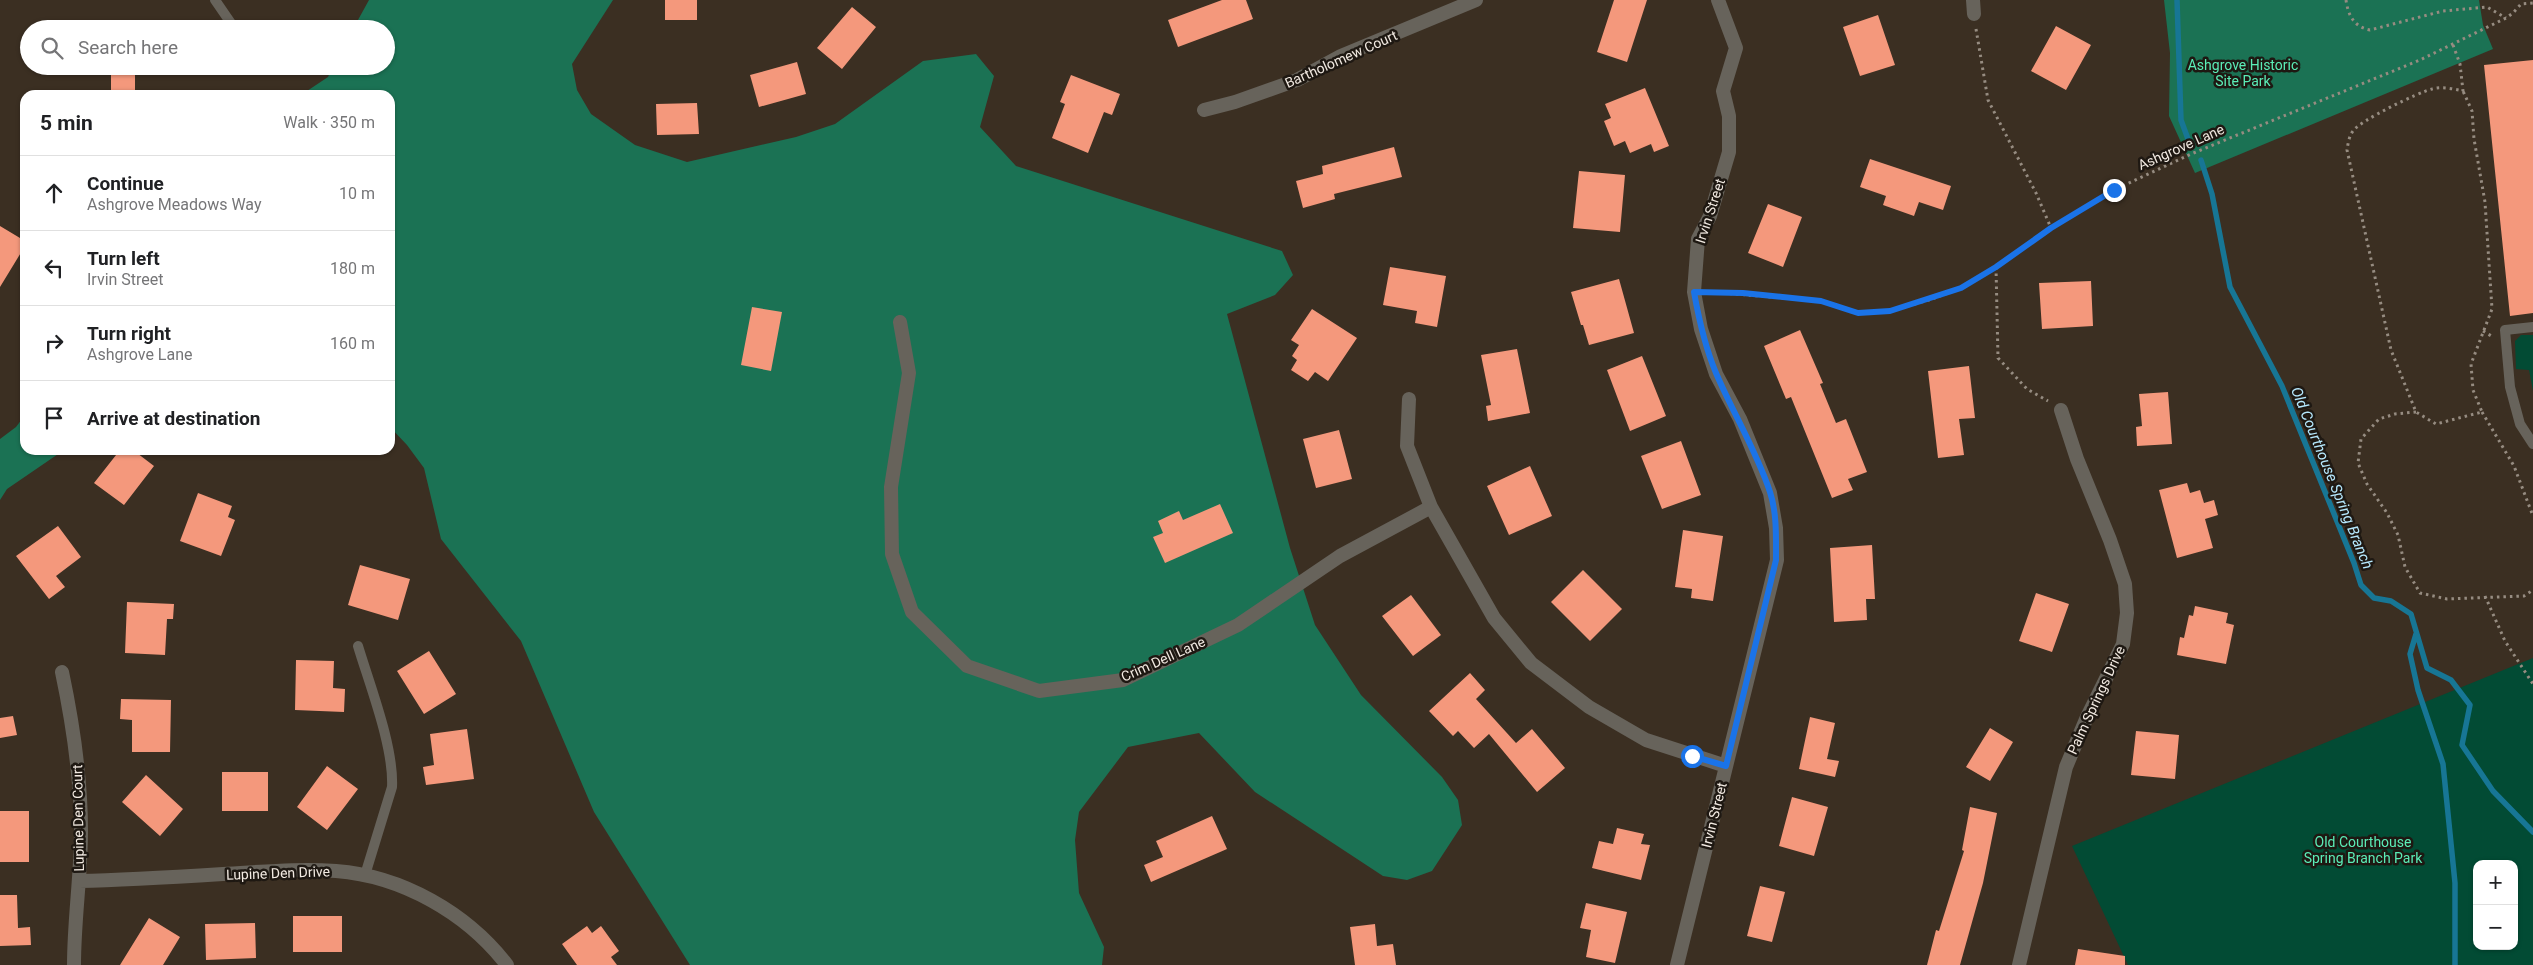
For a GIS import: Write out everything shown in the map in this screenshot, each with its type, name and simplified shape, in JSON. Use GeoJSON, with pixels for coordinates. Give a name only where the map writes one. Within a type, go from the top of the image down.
{"type":"FeatureCollection","features":[{"type":"Feature","properties":{"kind":"street","name":"Bartholomew Court"},"geometry":{"type":"LineString","coordinates":[[1204,110],[1235,102],[1297,80],[1341,56],[1476,0]]}},
{"type":"Feature","properties":{"kind":"street","name":"Irvin Street"},"geometry":{"type":"LineString","coordinates":[[1677,965],[1776,560],[1776,528],[1770,493],[1740,419],[1716,374],[1701,329],[1694,292],[1698,239],[1710,216],[1729,152],[1729,116],[1723,91],[1736,48],[1718,0]]}},
{"type":"Feature","properties":{"kind":"street","name":"Crim Dell Lane"},"geometry":{"type":"LineString","coordinates":[[900,322],[909,373],[890,487],[892,554],[912,612],[967,666],[1038,691],[1123,680],[1238,625],[1340,556],[1431,507]]}},
{"type":"Feature","properties":{"kind":"street"},"geometry":{"type":"LineString","coordinates":[[1409,399],[1407,446],[1431,507],[1494,618],[1531,663],[1589,707],[1646,740],[1726,766]]}},
{"type":"Feature","properties":{"kind":"street","name":"Palm Springs Drive"},"geometry":{"type":"LineString","coordinates":[[2019,965],[2066,767],[2087,717],[2123,644],[2127,613],[2125,584],[2110,540],[2077,459],[2061,410]]}},
{"type":"Feature","properties":{"kind":"street","name":"Lupine Den Court"},"geometry":{"type":"LineString","coordinates":[[62,672],[73,723],[79,774],[81,830],[74,965]]}},
{"type":"Feature","properties":{"kind":"street","name":"Lupine Den Drive"},"geometry":{"type":"LineString","coordinates":[[79,881],[293,870],[337,871],[365,875],[418,894],[448,910],[476,931],[507,965]]}},
{"type":"Feature","properties":{"kind":"lane"},"geometry":{"type":"LineString","coordinates":[[215,0],[229,20]]}},
{"type":"Feature","properties":{"kind":"lane"},"geometry":{"type":"LineString","coordinates":[[2533,327],[2505,330],[2510,387],[2520,424],[2533,444]]}},
{"type":"Feature","properties":{"kind":"lane"},"geometry":{"type":"LineString","coordinates":[[358,646],[381,725],[393,775],[392,787],[365,875]]}},
{"type":"Feature","properties":{"kind":"path"},"geometry":{"type":"LineString","coordinates":[[2346,0],[2347,9],[2353,20],[2360,28],[2370,30],[2443,11],[2487,7],[2506,18]]}},
{"type":"Feature","properties":{"kind":"path","name":"Ashgrove Lane"},"geometry":{"type":"LineString","coordinates":[[1694,292],[1743,293],[1821,301],[1858,313],[1890,311],[1961,288],[1996,267],[2051,228],[2114,190],[2182,158],[2326,97],[2420,60],[2506,18],[2520,4],[2533,2]]}},
{"type":"Feature","properties":{"kind":"path"},"geometry":{"type":"LineString","coordinates":[[1973,7],[1979,58],[1988,100],[2036,194],[2051,228]]}},
{"type":"Feature","properties":{"kind":"path"},"geometry":{"type":"LineString","coordinates":[[2453,45],[2460,64],[2463,91],[2472,111],[2474,138],[2486,202],[2492,309],[2471,364],[2473,390],[2482,412],[2514,466],[2533,516]]}},
{"type":"Feature","properties":{"kind":"path"},"geometry":{"type":"LineString","coordinates":[[2416,412],[2392,350],[2347,150],[2352,132],[2358,126],[2387,110],[2432,88],[2448,88],[2463,91]]}},
{"type":"Feature","properties":{"kind":"path"},"geometry":{"type":"LineString","coordinates":[[1996,267],[1998,358],[2027,389],[2061,410]]}},
{"type":"Feature","properties":{"kind":"path"},"geometry":{"type":"LineString","coordinates":[[2482,412],[2436,424],[2416,412],[2395,414],[2380,419],[2360,439],[2358,463],[2366,484],[2387,512],[2398,535],[2405,568],[2420,593],[2447,599],[2485,596],[2524,596],[2533,590]]}},
{"type":"Feature","properties":{"kind":"path"},"geometry":{"type":"LineString","coordinates":[[2485,596],[2505,641],[2533,684]]}},
{"type":"Feature","properties":{"kind":"green space"},"geometry":{"type":"Polygon","coordinates":[[[369,0],[613,0],[572,64],[577,90],[591,114],[635,145],[687,162],[796,137],[835,124],[923,61],[976,54],[994,76],[980,127],[1016,166],[1282,251],[1293,275],[1275,295],[1227,314],[1290,548],[1315,625],[1361,695],[1442,777],[1458,800],[1462,825],[1432,871],[1407,880],[1383,876],[1255,792],[1199,733],[1128,747],[1079,812],[1075,840],[1079,893],[1104,947],[1102,965],[690,965],[594,812],[521,641],[441,539],[424,468],[395,432],[395,90],[308,90],[329,75],[395,75],[395,20],[358,20],[369,0]]]}},
{"type":"Feature","properties":{"kind":"green space","name":"Ashgrove Historic Site Park"},"geometry":{"type":"Polygon","coordinates":[[[2164,0],[2479,0],[2483,25],[2493,49],[2195,173],[2169,116],[2170,53],[2164,0]]]}},
{"type":"Feature","properties":{"kind":"green space"},"geometry":{"type":"Polygon","coordinates":[[[2521,335],[2533,335],[2533,391],[2529,370],[2516,369],[2515,341],[2521,335]]]}},
{"type":"Feature","properties":{"kind":"green space"},"geometry":{"type":"Polygon","coordinates":[[[20,422],[20,455],[57,455],[7,489],[0,500],[0,439],[20,422]]]}},
{"type":"Feature","properties":{"kind":"green space","name":"Old Courthouse Spring Branch Park"},"geometry":{"type":"Polygon","coordinates":[[[2533,658],[2533,965],[2128,965],[2072,846],[2533,658]]]}},
{"type":"Feature","properties":{"kind":"building"},"geometry":{"type":"Polygon","coordinates":[[[665,0],[697,0],[697,20],[665,20],[665,0]]]}},
{"type":"Feature","properties":{"kind":"building"},"geometry":{"type":"Polygon","coordinates":[[[1222,0],[1246,0],[1253,19],[1178,47],[1168,20],[1222,0]]]}},
{"type":"Feature","properties":{"kind":"building"},"geometry":{"type":"Polygon","coordinates":[[[1614,0],[1647,0],[1627,62],[1597,52],[1614,0]]]}},
{"type":"Feature","properties":{"kind":"building"},"geometry":{"type":"Polygon","coordinates":[[[852,7],[876,27],[842,69],[817,48],[852,7]]]}},
{"type":"Feature","properties":{"kind":"building"},"geometry":{"type":"Polygon","coordinates":[[[1878,15],[1895,65],[1860,76],[1843,27],[1878,15]]]}},
{"type":"Feature","properties":{"kind":"building"},"geometry":{"type":"Polygon","coordinates":[[[2056,26],[2091,45],[2066,90],[2031,71],[2056,26]]]}},
{"type":"Feature","properties":{"kind":"building"},"geometry":{"type":"Polygon","coordinates":[[[2533,60],[2533,313],[2510,316],[2484,65],[2533,60]]]}},
{"type":"Feature","properties":{"kind":"building"},"geometry":{"type":"Polygon","coordinates":[[[797,62],[806,94],[759,107],[750,75],[797,62]]]}},
{"type":"Feature","properties":{"kind":"building"},"geometry":{"type":"Polygon","coordinates":[[[111,75],[135,75],[135,90],[111,90],[111,75]]]}},
{"type":"Feature","properties":{"kind":"building"},"geometry":{"type":"Polygon","coordinates":[[[1071,75],[1120,94],[1112,115],[1104,112],[1088,153],[1052,138],[1065,104],[1060,102],[1071,75]]]}},
{"type":"Feature","properties":{"kind":"building"},"geometry":{"type":"Polygon","coordinates":[[[1645,88],[1669,146],[1654,152],[1651,144],[1630,153],[1625,141],[1614,146],[1604,121],[1611,118],[1605,104],[1645,88]]]}},
{"type":"Feature","properties":{"kind":"building"},"geometry":{"type":"Polygon","coordinates":[[[697,103],[699,134],[657,135],[656,104],[697,103]]]}},
{"type":"Feature","properties":{"kind":"building"},"geometry":{"type":"Polygon","coordinates":[[[1394,147],[1402,177],[1334,194],[1335,199],[1303,208],[1296,181],[1323,174],[1322,166],[1394,147]]]}},
{"type":"Feature","properties":{"kind":"building"},"geometry":{"type":"Polygon","coordinates":[[[1870,159],[1951,186],[1943,210],[1919,202],[1914,216],[1883,205],[1886,196],[1860,187],[1870,159]]]}},
{"type":"Feature","properties":{"kind":"building"},"geometry":{"type":"Polygon","coordinates":[[[1579,171],[1625,175],[1620,232],[1573,228],[1579,171]]]}},
{"type":"Feature","properties":{"kind":"building"},"geometry":{"type":"Polygon","coordinates":[[[1768,204],[1802,217],[1783,267],[1748,253],[1768,204]]]}},
{"type":"Feature","properties":{"kind":"building"},"geometry":{"type":"Polygon","coordinates":[[[0,226],[20,238],[20,254],[0,287],[0,226]]]}},
{"type":"Feature","properties":{"kind":"building"},"geometry":{"type":"Polygon","coordinates":[[[1390,267],[1446,276],[1437,327],[1415,323],[1417,311],[1383,305],[1390,267]]]}},
{"type":"Feature","properties":{"kind":"building"},"geometry":{"type":"Polygon","coordinates":[[[1619,279],[1634,333],[1589,345],[1571,292],[1619,279]]]}},
{"type":"Feature","properties":{"kind":"building"},"geometry":{"type":"Polygon","coordinates":[[[2091,281],[2093,326],[2042,329],[2039,283],[2091,281]]]}},
{"type":"Feature","properties":{"kind":"building"},"geometry":{"type":"Polygon","coordinates":[[[752,307],[782,312],[771,371],[741,365],[752,307]]]}},
{"type":"Feature","properties":{"kind":"building"},"geometry":{"type":"Polygon","coordinates":[[[1312,309],[1357,338],[1328,381],[1315,372],[1308,381],[1291,370],[1297,360],[1292,356],[1299,345],[1291,340],[1312,309]]]}},
{"type":"Feature","properties":{"kind":"building"},"geometry":{"type":"Polygon","coordinates":[[[1800,330],[1823,383],[1820,384],[1836,423],[1846,419],[1867,472],[1848,479],[1853,490],[1832,498],[1791,397],[1786,399],[1764,346],[1800,330]]]}},
{"type":"Feature","properties":{"kind":"building"},"geometry":{"type":"Polygon","coordinates":[[[1517,349],[1530,413],[1488,421],[1486,406],[1491,405],[1481,355],[1517,349]]]}},
{"type":"Feature","properties":{"kind":"building"},"geometry":{"type":"Polygon","coordinates":[[[1642,356],[1666,416],[1630,431],[1607,370],[1642,356]]]}},
{"type":"Feature","properties":{"kind":"building"},"geometry":{"type":"Polygon","coordinates":[[[1969,366],[1975,418],[1959,419],[1964,455],[1938,458],[1928,371],[1969,366]]]}},
{"type":"Feature","properties":{"kind":"building"},"geometry":{"type":"Polygon","coordinates":[[[2168,392],[2172,444],[2137,446],[2136,427],[2142,426],[2139,394],[2168,392]]]}},
{"type":"Feature","properties":{"kind":"building"},"geometry":{"type":"Polygon","coordinates":[[[1339,430],[1352,479],[1316,488],[1303,439],[1339,430]]]}},
{"type":"Feature","properties":{"kind":"building"},"geometry":{"type":"Polygon","coordinates":[[[1681,441],[1701,495],[1662,509],[1641,456],[1681,441]]]}},
{"type":"Feature","properties":{"kind":"building"},"geometry":{"type":"Polygon","coordinates":[[[116,455],[140,455],[154,466],[124,505],[94,483],[116,455]]]}},
{"type":"Feature","properties":{"kind":"building"},"geometry":{"type":"Polygon","coordinates":[[[1530,466],[1552,516],[1509,535],[1487,486],[1530,466]]]}},
{"type":"Feature","properties":{"kind":"building"},"geometry":{"type":"Polygon","coordinates":[[[2187,483],[2190,493],[2200,490],[2204,503],[2214,500],[2218,515],[2205,519],[2213,548],[2177,558],[2159,490],[2187,483]]]}},
{"type":"Feature","properties":{"kind":"building"},"geometry":{"type":"Polygon","coordinates":[[[198,493],[232,506],[228,517],[235,520],[221,556],[180,541],[198,493]]]}},
{"type":"Feature","properties":{"kind":"building"},"geometry":{"type":"Polygon","coordinates":[[[1220,504],[1233,533],[1165,563],[1153,537],[1163,533],[1158,521],[1179,511],[1183,520],[1220,504]]]}},
{"type":"Feature","properties":{"kind":"building"},"geometry":{"type":"Polygon","coordinates":[[[58,526],[81,557],[56,576],[65,587],[49,599],[16,556],[58,526]]]}},
{"type":"Feature","properties":{"kind":"building"},"geometry":{"type":"Polygon","coordinates":[[[1683,530],[1723,536],[1713,601],[1691,598],[1692,589],[1675,587],[1683,530]]]}},
{"type":"Feature","properties":{"kind":"building"},"geometry":{"type":"Polygon","coordinates":[[[1872,545],[1875,599],[1866,599],[1867,620],[1834,622],[1830,548],[1872,545]]]}},
{"type":"Feature","properties":{"kind":"building"},"geometry":{"type":"Polygon","coordinates":[[[360,565],[410,579],[398,620],[348,605],[360,565]]]}},
{"type":"Feature","properties":{"kind":"building"},"geometry":{"type":"Polygon","coordinates":[[[1583,570],[1622,609],[1590,641],[1551,602],[1583,570]]]}},
{"type":"Feature","properties":{"kind":"building"},"geometry":{"type":"Polygon","coordinates":[[[2036,593],[2069,604],[2052,652],[2019,641],[2036,593]]]}},
{"type":"Feature","properties":{"kind":"building"},"geometry":{"type":"Polygon","coordinates":[[[1411,595],[1441,635],[1413,656],[1382,616],[1411,595]]]}},
{"type":"Feature","properties":{"kind":"building"},"geometry":{"type":"Polygon","coordinates":[[[127,602],[174,604],[173,619],[167,619],[165,655],[125,653],[127,602]]]}},
{"type":"Feature","properties":{"kind":"building"},"geometry":{"type":"Polygon","coordinates":[[[2195,606],[2228,613],[2226,623],[2234,625],[2226,664],[2177,655],[2180,637],[2184,638],[2189,615],[2193,616],[2195,606]]]}},
{"type":"Feature","properties":{"kind":"building"},"geometry":{"type":"Polygon","coordinates":[[[429,651],[456,694],[424,714],[397,671],[429,651]]]}},
{"type":"Feature","properties":{"kind":"building"},"geometry":{"type":"Polygon","coordinates":[[[296,660],[334,661],[333,688],[345,689],[344,712],[295,710],[296,660]]]}},
{"type":"Feature","properties":{"kind":"building"},"geometry":{"type":"Polygon","coordinates":[[[1470,673],[1485,690],[1476,699],[1516,743],[1532,729],[1565,768],[1537,792],[1489,734],[1474,748],[1458,731],[1453,736],[1429,711],[1470,673]]]}},
{"type":"Feature","properties":{"kind":"building"},"geometry":{"type":"Polygon","coordinates":[[[121,699],[171,700],[170,752],[132,752],[132,720],[120,719],[121,699]]]}},
{"type":"Feature","properties":{"kind":"building"},"geometry":{"type":"Polygon","coordinates":[[[13,716],[17,735],[0,738],[0,718],[13,716]]]}},
{"type":"Feature","properties":{"kind":"building"},"geometry":{"type":"Polygon","coordinates":[[[1810,717],[1835,723],[1827,759],[1839,761],[1835,777],[1799,769],[1810,717]]]}},
{"type":"Feature","properties":{"kind":"building"},"geometry":{"type":"Polygon","coordinates":[[[1990,728],[2013,742],[1990,781],[1966,767],[1990,728]]]}},
{"type":"Feature","properties":{"kind":"building"},"geometry":{"type":"Polygon","coordinates":[[[467,729],[474,779],[426,785],[423,767],[434,765],[430,734],[467,729]]]}},
{"type":"Feature","properties":{"kind":"building"},"geometry":{"type":"Polygon","coordinates":[[[2136,731],[2179,735],[2175,779],[2131,775],[2136,731]]]}},
{"type":"Feature","properties":{"kind":"building"},"geometry":{"type":"Polygon","coordinates":[[[327,766],[358,789],[327,830],[297,807],[327,766]]]}},
{"type":"Feature","properties":{"kind":"building"},"geometry":{"type":"Polygon","coordinates":[[[222,772],[268,772],[268,811],[222,811],[222,772]]]}},
{"type":"Feature","properties":{"kind":"building"},"geometry":{"type":"Polygon","coordinates":[[[146,775],[183,809],[160,836],[122,802],[146,775]]]}},
{"type":"Feature","properties":{"kind":"building"},"geometry":{"type":"Polygon","coordinates":[[[1792,797],[1828,807],[1814,856],[1779,846],[1792,797]]]}},
{"type":"Feature","properties":{"kind":"building"},"geometry":{"type":"Polygon","coordinates":[[[1970,807],[1997,813],[1983,883],[1960,965],[1927,965],[1936,930],[1939,931],[1964,851],[1962,850],[1970,807]]]}},
{"type":"Feature","properties":{"kind":"building"},"geometry":{"type":"Polygon","coordinates":[[[0,811],[29,811],[29,862],[0,862],[0,811]]]}},
{"type":"Feature","properties":{"kind":"building"},"geometry":{"type":"Polygon","coordinates":[[[1212,816],[1227,849],[1151,882],[1144,865],[1163,857],[1156,841],[1212,816]]]}},
{"type":"Feature","properties":{"kind":"building"},"geometry":{"type":"Polygon","coordinates":[[[1617,828],[1644,834],[1641,844],[1650,845],[1641,880],[1592,868],[1599,841],[1613,844],[1617,828]]]}},
{"type":"Feature","properties":{"kind":"building"},"geometry":{"type":"Polygon","coordinates":[[[1760,886],[1785,892],[1772,942],[1747,936],[1760,886]]]}},
{"type":"Feature","properties":{"kind":"building"},"geometry":{"type":"Polygon","coordinates":[[[0,895],[17,895],[18,928],[30,927],[31,945],[0,946],[0,895]]]}},
{"type":"Feature","properties":{"kind":"building"},"geometry":{"type":"Polygon","coordinates":[[[1586,903],[1627,912],[1615,963],[1586,957],[1591,930],[1580,928],[1586,903]]]}},
{"type":"Feature","properties":{"kind":"building"},"geometry":{"type":"Polygon","coordinates":[[[293,916],[342,916],[342,952],[293,952],[293,916]]]}},
{"type":"Feature","properties":{"kind":"building"},"geometry":{"type":"Polygon","coordinates":[[[149,918],[180,937],[163,965],[120,965],[149,918]]]}},
{"type":"Feature","properties":{"kind":"building"},"geometry":{"type":"Polygon","coordinates":[[[255,923],[256,958],[206,960],[205,924],[255,923]]]}},
{"type":"Feature","properties":{"kind":"building"},"geometry":{"type":"Polygon","coordinates":[[[1375,924],[1377,946],[1393,944],[1396,965],[1355,965],[1350,927],[1375,924]]]}},
{"type":"Feature","properties":{"kind":"building"},"geometry":{"type":"Polygon","coordinates":[[[587,926],[592,933],[601,926],[619,951],[611,957],[617,965],[577,965],[562,944],[587,926]]]}},
{"type":"Feature","properties":{"kind":"building"},"geometry":{"type":"Polygon","coordinates":[[[2078,949],[2125,956],[2125,965],[2075,965],[2078,949]]]}},
{"type":"Feature","properties":{"kind":"waterway","name":"Old Courthouse Spring Branch"},"geometry":{"type":"LineString","coordinates":[[2177,0],[2181,120],[2188,139]]}},
{"type":"Feature","properties":{"kind":"waterway","name":"Old Courthouse Spring Branch"},"geometry":{"type":"LineString","coordinates":[[2201,160],[2212,194],[2230,287],[2282,386],[2354,563],[2361,585],[2374,598],[2391,601],[2411,614],[2427,668],[2451,680],[2470,705],[2462,745],[2493,791],[2533,832]]}},
{"type":"Feature","properties":{"kind":"waterway"},"geometry":{"type":"LineString","coordinates":[[2416,634],[2410,654],[2418,690],[2443,764],[2455,883],[2455,965]]}},
{"type":"Feature","properties":{"kind":"route"},"geometry":{"type":"LineString","coordinates":[[1692,756],[1726,766],[1734,725],[1776,560],[1776,528],[1770,493],[1740,419],[1716,374],[1701,329],[1694,292],[1743,293],[1821,301],[1858,313],[1890,311],[1932,299],[1961,288],[1996,267],[2051,228],[2114,190]]}}]}
